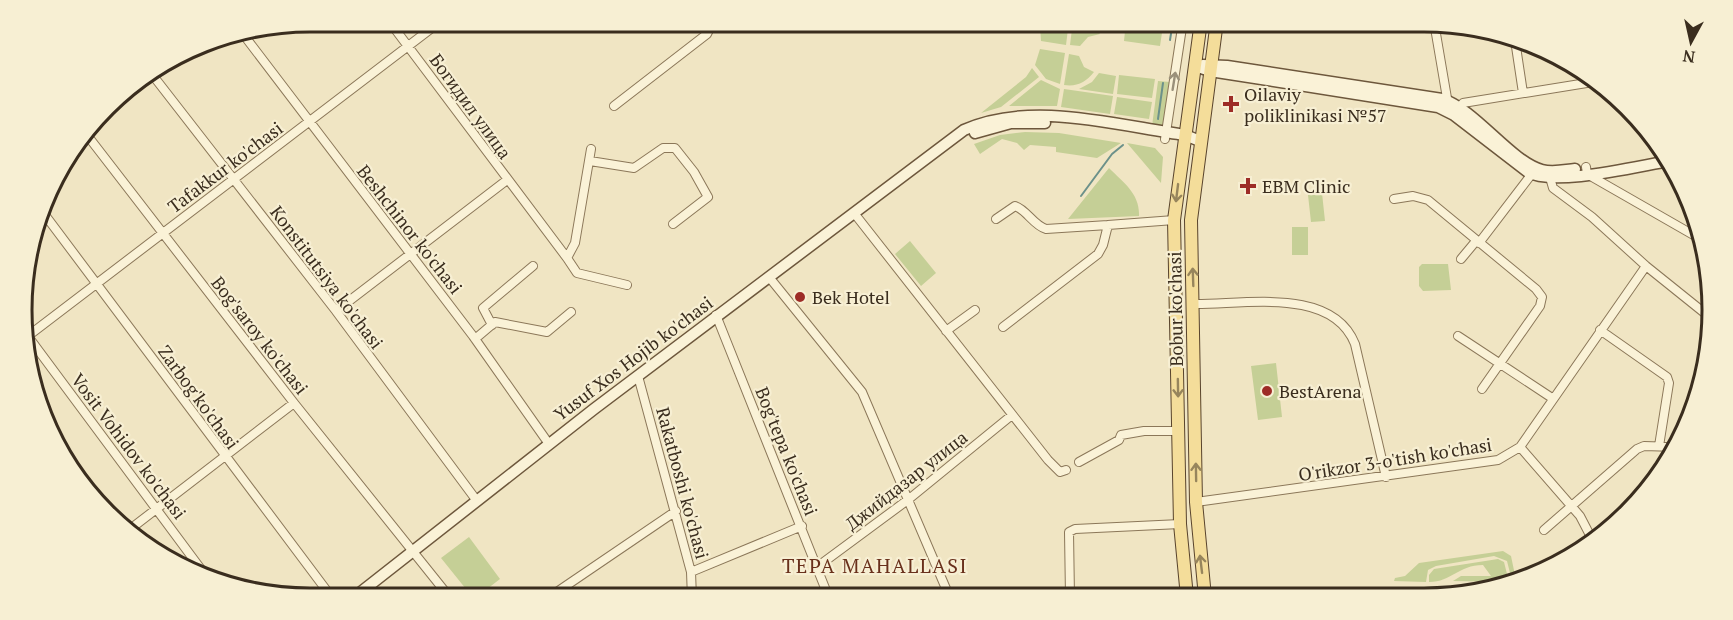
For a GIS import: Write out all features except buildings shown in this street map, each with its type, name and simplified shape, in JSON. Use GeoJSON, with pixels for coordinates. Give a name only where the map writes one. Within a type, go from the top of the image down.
{"type":"FeatureCollection","features":[{"type":"Feature","properties":{"kind":"main road","name":"Bobur ko'chasi"},"geometry":{"type":"LineString","coordinates":[[1186,588],[1180,524],[1174,220],[1200,32]]}},
{"type":"Feature","properties":{"kind":"main road","name":"Bobur ko'chasi"},"geometry":{"type":"LineString","coordinates":[[1204,588],[1196,502],[1191,209],[1216,32]]}},
{"type":"Feature","properties":{"kind":"main road"},"geometry":{"type":"LineString","coordinates":[[1195,66],[1452,109],[1534,171],[1549,175],[1659,162]]}},
{"type":"Feature","properties":{"kind":"main road","name":"Yusuf Xos Hojib ko'chasi"},"geometry":{"type":"LineString","coordinates":[[366,588],[716,315],[939,149],[972,127],[1018,115],[1057,117],[1200,141]]}},
{"type":"Feature","properties":{"kind":"main road"},"geometry":{"type":"LineString","coordinates":[[1587,170],[1656,157]]}},
{"type":"Feature","properties":{"kind":"main road"},"geometry":{"type":"LineString","coordinates":[[1178,366],[1195,366]]}},
{"type":"Feature","properties":{"kind":"street","name":"Богидил улица"},"geometry":{"type":"LineString","coordinates":[[397,32],[576,273],[627,285]]}},
{"type":"Feature","properties":{"kind":"street","name":"Tafakkur ko'chasi"},"geometry":{"type":"LineString","coordinates":[[33,333],[426,32]]}},
{"type":"Feature","properties":{"kind":"street"},"geometry":{"type":"LineString","coordinates":[[614,106],[708,32]]}},
{"type":"Feature","properties":{"kind":"street"},"geometry":{"type":"LineString","coordinates":[[1166,136],[1181,32]]}},
{"type":"Feature","properties":{"kind":"street"},"geometry":{"type":"LineString","coordinates":[[1436,32],[1452,109],[1463,103],[1585,83]]}},
{"type":"Feature","properties":{"kind":"street","name":"Beshchinor ko'chasi"},"geometry":{"type":"LineString","coordinates":[[247,39],[476,339],[549,444]]}},
{"type":"Feature","properties":{"kind":"street"},"geometry":{"type":"LineString","coordinates":[[1516,47],[1523,93]]}},
{"type":"Feature","properties":{"kind":"street","name":"Konstitutsiya ko'chasi"},"geometry":{"type":"LineString","coordinates":[[155,78],[336,311],[477,501]]}},
{"type":"Feature","properties":{"kind":"street","name":"Bog'saroy ko'chasi"},"geometry":{"type":"LineString","coordinates":[[90,139],[294,403],[441,588]]}},
{"type":"Feature","properties":{"kind":"street"},"geometry":{"type":"LineString","coordinates":[[590,161],[634,168],[663,148],[675,148],[694,172],[708,196],[673,224]]}},
{"type":"Feature","properties":{"kind":"street"},"geometry":{"type":"LineString","coordinates":[[567,258],[575,243],[591,149]]}},
{"type":"Feature","properties":{"kind":"street"},"geometry":{"type":"LineString","coordinates":[[1587,170],[1691,233]]}},
{"type":"Feature","properties":{"kind":"street"},"geometry":{"type":"LineString","coordinates":[[1461,259],[1534,171]]}},
{"type":"Feature","properties":{"kind":"street"},"geometry":{"type":"LineString","coordinates":[[1549,175],[1554,188],[1592,217],[1646,266],[1702,311]]}},
{"type":"Feature","properties":{"kind":"street","name":"Богидил улица"},"geometry":{"type":"LineString","coordinates":[[336,311],[411,256],[507,180]]}},
{"type":"Feature","properties":{"kind":"street"},"geometry":{"type":"LineString","coordinates":[[1394,200],[1413,196],[1428,200],[1536,289],[1542,297],[1540,306],[1482,389]]}},
{"type":"Feature","properties":{"kind":"street"},"geometry":{"type":"LineString","coordinates":[[996,219],[1015,206],[1021,208],[1039,227],[1046,229],[1174,220]]}},
{"type":"Feature","properties":{"kind":"street"},"geometry":{"type":"LineString","coordinates":[[854,213],[1012,415],[1060,472],[1066,470]]}},
{"type":"Feature","properties":{"kind":"street","name":"Zarbog'ko'chasi"},"geometry":{"type":"LineString","coordinates":[[47,218],[223,456],[325,588]]}},
{"type":"Feature","properties":{"kind":"street"},"geometry":{"type":"LineString","coordinates":[[1003,327],[1098,254],[1108,225]]}},
{"type":"Feature","properties":{"kind":"street"},"geometry":{"type":"LineString","coordinates":[[492,325],[483,308],[533,266]]}},
{"type":"Feature","properties":{"kind":"street","name":"O'rikzor 3-o'tish ko'chasi"},"geometry":{"type":"LineString","coordinates":[[1196,502],[1498,460],[1520,447],[1646,266]]}},
{"type":"Feature","properties":{"kind":"street"},"geometry":{"type":"LineString","coordinates":[[770,277],[862,392],[946,588]]}},
{"type":"Feature","properties":{"kind":"street"},"geometry":{"type":"LineString","coordinates":[[1194,304],[1306,305],[1335,316],[1346,326],[1355,344],[1386,477]]}},
{"type":"Feature","properties":{"kind":"street"},"geometry":{"type":"LineString","coordinates":[[946,331],[975,310]]}},
{"type":"Feature","properties":{"kind":"street"},"geometry":{"type":"LineString","coordinates":[[476,339],[495,322],[547,332],[571,312]]}},
{"type":"Feature","properties":{"kind":"street","name":"Bog'tepa ko'chasi"},"geometry":{"type":"LineString","coordinates":[[716,315],[825,588]]}},
{"type":"Feature","properties":{"kind":"street"},"geometry":{"type":"LineString","coordinates":[[1600,330],[1667,377],[1669,383],[1659,446]]}},
{"type":"Feature","properties":{"kind":"street"},"geometry":{"type":"LineString","coordinates":[[1458,336],[1552,398]]}},
{"type":"Feature","properties":{"kind":"street","name":"Vosit Vohidov ko'chasi"},"geometry":{"type":"LineString","coordinates":[[34,344],[198,565]]}},
{"type":"Feature","properties":{"kind":"street","name":"Rakatboshi ko'chasi"},"geometry":{"type":"LineString","coordinates":[[638,376],[691,572],[692,588]]}},
{"type":"Feature","properties":{"kind":"street"},"geometry":{"type":"LineString","coordinates":[[134,526],[294,403]]}},
{"type":"Feature","properties":{"kind":"street","name":"Джийдазар улица"},"geometry":{"type":"LineString","coordinates":[[817,567],[909,499],[1012,415]]}},
{"type":"Feature","properties":{"kind":"street"},"geometry":{"type":"LineString","coordinates":[[1079,462],[1119,440],[1121,435],[1179,431]]}},
{"type":"Feature","properties":{"kind":"street"},"geometry":{"type":"LineString","coordinates":[[1544,530],[1569,505],[1637,449],[1665,446]]}},
{"type":"Feature","properties":{"kind":"street"},"geometry":{"type":"LineString","coordinates":[[1520,447],[1580,516],[1589,534]]}},
{"type":"Feature","properties":{"kind":"street"},"geometry":{"type":"LineString","coordinates":[[563,588],[675,511]]}},
{"type":"Feature","properties":{"kind":"street"},"geometry":{"type":"LineString","coordinates":[[1070,588],[1069,532],[1075,529],[1180,524]]}},
{"type":"Feature","properties":{"kind":"street"},"geometry":{"type":"LineString","coordinates":[[691,572],[802,526]]}},
{"type":"Feature","properties":{"kind":"green space"},"geometry":{"type":"Polygon","coordinates":[[[1040,32],[1068,32],[1066,45],[1041,41],[1040,32]]]}},
{"type":"Feature","properties":{"kind":"green space"},"geometry":{"type":"Polygon","coordinates":[[[1072,32],[1098,32],[1100,34],[1088,37],[1080,46],[1070,45],[1072,32]]]}},
{"type":"Feature","properties":{"kind":"green space"},"geometry":{"type":"Polygon","coordinates":[[[1125,32],[1162,32],[1160,46],[1124,41],[1125,32]]]}},
{"type":"Feature","properties":{"kind":"green space"},"geometry":{"type":"Polygon","coordinates":[[[1040,49],[1065,53],[1060,84],[1046,79],[1035,65],[1040,49]]]}},
{"type":"Feature","properties":{"kind":"green space"},"geometry":{"type":"Polygon","coordinates":[[[1069,54],[1079,56],[1084,67],[1094,72],[1084,81],[1064,85],[1069,54]]]}},
{"type":"Feature","properties":{"kind":"green space"},"geometry":{"type":"Polygon","coordinates":[[[1032,68],[1039,77],[1001,107],[981,113],[1026,77],[1032,68]]]}},
{"type":"Feature","properties":{"kind":"green space"},"geometry":{"type":"Polygon","coordinates":[[[1099,73],[1116,76],[1113,94],[1079,89],[1092,82],[1099,73]]]}},
{"type":"Feature","properties":{"kind":"green space"},"geometry":{"type":"Polygon","coordinates":[[[1119,75],[1155,79],[1152,98],[1117,94],[1119,75]]]}},
{"type":"Feature","properties":{"kind":"green space"},"geometry":{"type":"Polygon","coordinates":[[[1041,80],[1060,89],[1057,106],[1009,106],[1041,80]]]}},
{"type":"Feature","properties":{"kind":"green space"},"geometry":{"type":"Polygon","coordinates":[[[1158,81],[1170,82],[1164,124],[1160,127],[1152,126],[1158,81]]]}},
{"type":"Feature","properties":{"kind":"green space"},"geometry":{"type":"Polygon","coordinates":[[[1064,89],[1113,96],[1110,114],[1061,107],[1064,89]]]}},
{"type":"Feature","properties":{"kind":"green space"},"geometry":{"type":"Polygon","coordinates":[[[1117,97],[1152,102],[1149,119],[1114,114],[1117,97]]]}},
{"type":"Feature","properties":{"kind":"green space"},"geometry":{"type":"Polygon","coordinates":[[[1025,132],[1059,133],[1121,143],[1097,158],[1056,152],[1056,147],[1030,145],[1024,150],[1017,143],[1002,139],[980,154],[974,144],[1000,135],[1025,132]]]}},
{"type":"Feature","properties":{"kind":"green space"},"geometry":{"type":"Polygon","coordinates":[[[1127,143],[1155,148],[1163,157],[1161,183],[1127,143]]]}},
{"type":"Feature","properties":{"kind":"green space"},"geometry":{"type":"Polygon","coordinates":[[[1109,168],[1134,195],[1139,208],[1139,216],[1068,219],[1109,168]]]}},
{"type":"Feature","properties":{"kind":"green space"},"geometry":{"type":"Polygon","coordinates":[[[1322,193],[1325,221],[1311,222],[1308,195],[1322,193]]]}},
{"type":"Feature","properties":{"kind":"green space"},"geometry":{"type":"Polygon","coordinates":[[[1292,227],[1308,227],[1308,255],[1292,255],[1292,227]]]}},
{"type":"Feature","properties":{"kind":"green space"},"geometry":{"type":"Polygon","coordinates":[[[910,241],[936,273],[921,286],[895,254],[910,241]]]}},
{"type":"Feature","properties":{"kind":"green space"},"geometry":{"type":"Polygon","coordinates":[[[1422,264],[1448,264],[1451,290],[1423,291],[1419,286],[1419,267],[1422,264]]]}},
{"type":"Feature","properties":{"kind":"green space","name":"BestArena"},"geometry":{"type":"Polygon","coordinates":[[[1276,363],[1282,417],[1258,420],[1251,366],[1276,363]]]}},
{"type":"Feature","properties":{"kind":"green space"},"geometry":{"type":"Polygon","coordinates":[[[469,537],[500,579],[488,588],[465,588],[441,558],[469,537]]]}},
{"type":"Feature","properties":{"kind":"green space"},"geometry":{"type":"Polygon","coordinates":[[[1503,551],[1511,556],[1515,573],[1510,575],[1507,561],[1494,556],[1436,566],[1428,570],[1426,582],[1394,581],[1395,578],[1405,576],[1419,563],[1503,551]]]}},
{"type":"Feature","properties":{"kind":"green space"},"geometry":{"type":"Polygon","coordinates":[[[1498,559],[1504,562],[1507,576],[1484,582],[1453,581],[1461,576],[1491,576],[1483,565],[1467,568],[1444,579],[1429,582],[1429,575],[1434,569],[1498,559]]]}},
{"type":"Feature","properties":{"kind":"waterway"},"geometry":{"type":"LineString","coordinates":[[1170,40],[1171,32]]}},
{"type":"Feature","properties":{"kind":"waterway"},"geometry":{"type":"LineString","coordinates":[[1158,119],[1163,83]]}},
{"type":"Feature","properties":{"kind":"waterway"},"geometry":{"type":"LineString","coordinates":[[1081,196],[1112,154],[1123,145]]}},
{"type":"Feature","properties":{"kind":"place","name":"Oilaviy poliklinikasi №57"},"geometry":{"type":"Point","coordinates":[1231,104]}},
{"type":"Feature","properties":{"kind":"place","name":"EBM Clinic"},"geometry":{"type":"Point","coordinates":[1248,186]}},
{"type":"Feature","properties":{"kind":"place","name":"Bek Hotel"},"geometry":{"type":"Point","coordinates":[800,297]}},
{"type":"Feature","properties":{"kind":"place","name":"BestArena"},"geometry":{"type":"Point","coordinates":[1267,391]}},
{"type":"Feature","properties":{"kind":"district","name":"TEPA MAHALLASI"},"geometry":{"type":"Point","coordinates":[875,565]}}]}
